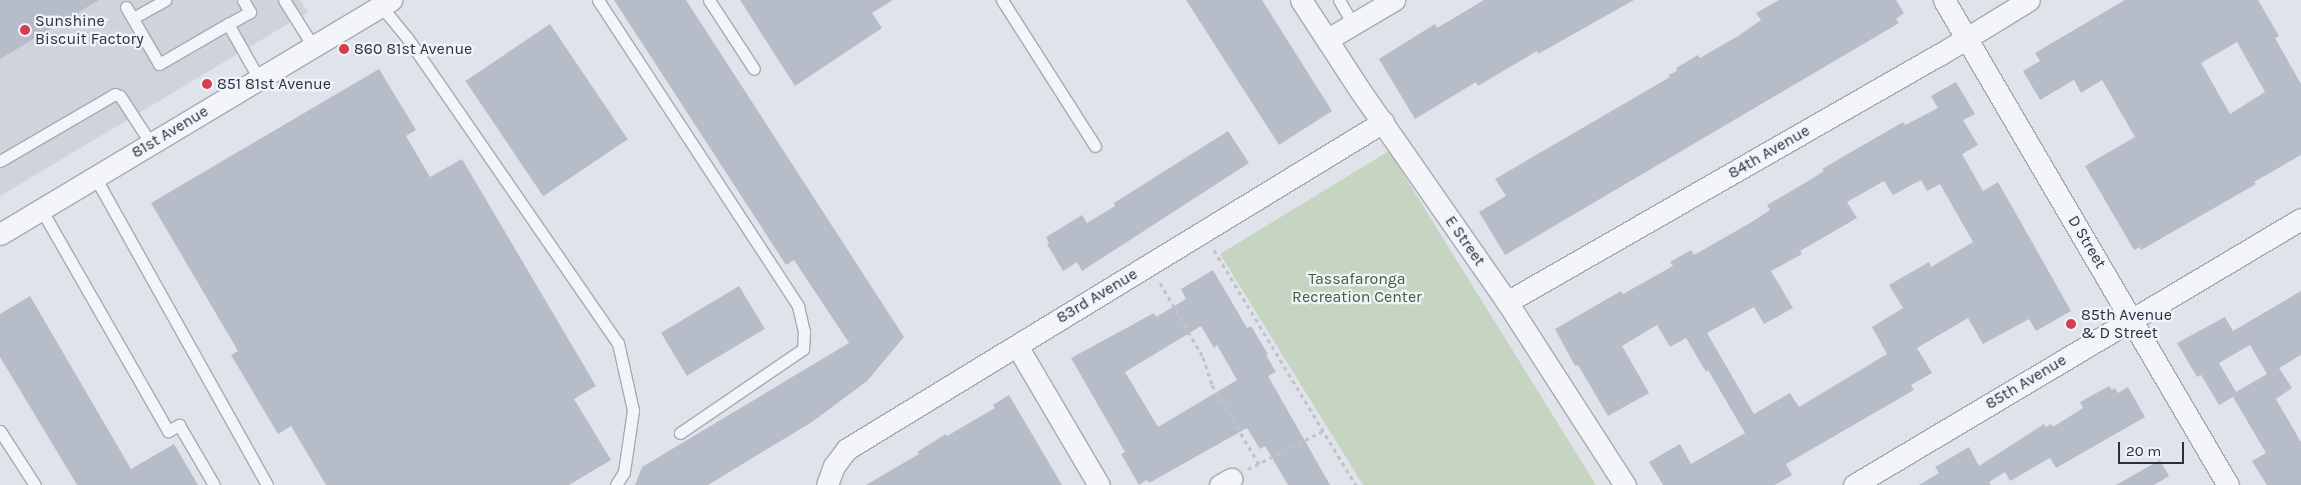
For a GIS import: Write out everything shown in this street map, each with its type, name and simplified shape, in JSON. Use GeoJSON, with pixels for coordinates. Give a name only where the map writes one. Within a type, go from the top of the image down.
{"type":"FeatureCollection","features":[{"type":"Feature","properties":{"kind":"street","name":"E Street"},"geometry":{"type":"LineString","coordinates":[[1301,0],[1359,89],[1508,302],[1625,485]]}},
{"type":"Feature","properties":{"kind":"street"},"geometry":{"type":"LineString","coordinates":[[1328,39],[1394,0]]}},
{"type":"Feature","properties":{"kind":"street","name":"D Street"},"geometry":{"type":"LineString","coordinates":[[1944,0],[2133,319],[2228,485]]}},
{"type":"Feature","properties":{"kind":"street","name":"84th Avenue"},"geometry":{"type":"LineString","coordinates":[[1508,302],[2029,0]]}},
{"type":"Feature","properties":{"kind":"street","name":"81st Avenue"},"geometry":{"type":"LineString","coordinates":[[0,234],[259,79],[380,3]]}},
{"type":"Feature","properties":{"kind":"street","name":"83rd Avenue"},"geometry":{"type":"LineString","coordinates":[[828,485],[834,466],[847,449],[1383,122]]}},
{"type":"Feature","properties":{"kind":"street","name":"85th Avenue"},"geometry":{"type":"LineString","coordinates":[[1854,485],[2301,219]]}},
{"type":"Feature","properties":{"kind":"street"},"geometry":{"type":"LineString","coordinates":[[1017,346],[1099,485]]}},
{"type":"Feature","properties":{"kind":"lane"},"geometry":{"type":"LineString","coordinates":[[133,18],[165,0]]}},
{"type":"Feature","properties":{"kind":"lane"},"geometry":{"type":"LineString","coordinates":[[126,7],[159,64],[250,12],[243,0]]}},
{"type":"Feature","properties":{"kind":"lane"},"geometry":{"type":"LineString","coordinates":[[284,0],[313,46]]}},
{"type":"Feature","properties":{"kind":"lane"},"geometry":{"type":"LineString","coordinates":[[598,0],[798,306],[804,331],[803,349],[680,433]]}},
{"type":"Feature","properties":{"kind":"lane"},"geometry":{"type":"LineString","coordinates":[[709,0],[754,69]]}},
{"type":"Feature","properties":{"kind":"lane"},"geometry":{"type":"LineString","coordinates":[[1002,0],[1095,146]]}},
{"type":"Feature","properties":{"kind":"lane"},"geometry":{"type":"LineString","coordinates":[[1339,0],[1354,24]]}},
{"type":"Feature","properties":{"kind":"lane"},"geometry":{"type":"LineString","coordinates":[[380,3],[414,47],[618,342],[633,410],[624,472],[616,485]]}},
{"type":"Feature","properties":{"kind":"lane"},"geometry":{"type":"LineString","coordinates":[[228,24],[259,79]]}},
{"type":"Feature","properties":{"kind":"lane"},"geometry":{"type":"LineString","coordinates":[[0,161],[115,94],[120,96],[151,144]]}},
{"type":"Feature","properties":{"kind":"lane"},"geometry":{"type":"LineString","coordinates":[[95,177],[267,485]]}},
{"type":"Feature","properties":{"kind":"lane"},"geometry":{"type":"LineString","coordinates":[[41,209],[168,431],[179,425],[214,485]]}},
{"type":"Feature","properties":{"kind":"lane"},"geometry":{"type":"LineString","coordinates":[[0,431],[35,485]]}},
{"type":"Feature","properties":{"kind":"path"},"geometry":{"type":"LineString","coordinates":[[1203,232],[1356,485]]}},
{"type":"Feature","properties":{"kind":"path"},"geometry":{"type":"LineString","coordinates":[[1150,265],[1203,357],[1212,385],[1259,464]]}},
{"type":"Feature","properties":{"kind":"path"},"geometry":{"type":"LineString","coordinates":[[1225,482],[1323,431]]}},
{"type":"Feature","properties":{"kind":"shaded area"},"geometry":{"type":"Polygon","coordinates":[[[0,0],[300,0],[308,12],[0,196],[0,0]]]}},
{"type":"Feature","properties":{"kind":"green space","name":"Tassafaronga Recreation Center"},"geometry":{"type":"Polygon","coordinates":[[[1389,151],[1596,485],[1363,485],[1220,254],[1389,151]]]}},
{"type":"Feature","properties":{"kind":"building","name":"Sunshine Biscuit Factory"},"geometry":{"type":"Polygon","coordinates":[[[0,0],[99,0],[0,59],[0,0]]]}},
{"type":"Feature","properties":{"kind":"building"},"geometry":{"type":"Polygon","coordinates":[[[614,0],[686,0],[904,337],[867,381],[812,422],[708,485],[635,485],[642,467],[849,343],[794,260],[786,265],[614,0]]]}},
{"type":"Feature","properties":{"kind":"building"},"geometry":{"type":"Polygon","coordinates":[[[740,0],[893,0],[872,13],[882,28],[795,86],[740,0]]]}},
{"type":"Feature","properties":{"kind":"building"},"geometry":{"type":"Polygon","coordinates":[[[1186,0],[1262,0],[1332,111],[1279,145],[1186,0]]]}},
{"type":"Feature","properties":{"kind":"building"},"geometry":{"type":"Polygon","coordinates":[[[1484,0],[1634,0],[1538,54],[1537,51],[1478,86],[1476,82],[1415,119],[1379,59],[1435,24],[1437,28],[1484,0]]]}},
{"type":"Feature","properties":{"kind":"building"},"geometry":{"type":"Polygon","coordinates":[[[1779,0],[1896,0],[1904,13],[1896,19],[1899,23],[1505,255],[1479,212],[1506,196],[1495,179],[1670,77],[1668,75],[1677,71],[1676,68],[1698,55],[1700,58],[1738,36],[1761,20],[1756,13],[1779,0]]]}},
{"type":"Feature","properties":{"kind":"building"},"geometry":{"type":"Polygon","coordinates":[[[2125,0],[2258,0],[2279,36],[2275,38],[2301,84],[2301,155],[2254,182],[2256,184],[2141,250],[2140,247],[2134,250],[2085,166],[2135,137],[2102,80],[2081,93],[2074,80],[2040,100],[2023,71],[2040,61],[2035,53],[2125,0]],[[2237,42],[2201,63],[2230,114],[2265,92],[2237,42]]]}},
{"type":"Feature","properties":{"kind":"building"},"geometry":{"type":"Polygon","coordinates":[[[550,24],[628,139],[543,196],[465,81],[550,24]]]}},
{"type":"Feature","properties":{"kind":"building"},"geometry":{"type":"Polygon","coordinates":[[[379,69],[416,130],[406,136],[430,177],[462,159],[596,386],[574,399],[611,460],[569,485],[326,485],[291,426],[278,434],[231,355],[238,351],[151,203],[379,69]]]}},
{"type":"Feature","properties":{"kind":"building"},"geometry":{"type":"Polygon","coordinates":[[[1956,82],[1975,114],[1963,120],[1978,145],[1962,154],[1983,191],[1998,182],[2071,311],[2036,331],[2029,319],[1983,344],[1968,318],[1917,348],[1932,373],[1911,385],[1914,390],[1786,464],[1792,475],[1775,485],[1663,485],[1649,462],[1680,444],[1691,464],[1745,433],[1708,370],[1706,372],[1686,338],[1670,347],[1657,325],[1622,346],[1649,393],[1608,416],[1578,365],[1575,366],[1555,329],[1621,291],[1623,294],[1673,266],[1670,262],[1691,250],[1694,255],[1750,223],[1770,210],[1767,205],[1824,171],[1822,169],[1903,122],[1905,125],[1938,108],[1931,96],[1956,82]],[[1921,180],[1893,195],[1884,181],[1847,202],[1857,218],[1800,251],[1802,254],[1771,271],[1793,308],[1764,324],[1754,307],[1707,333],[1754,414],[1790,393],[1799,407],[1887,354],[1872,327],[1903,308],[1889,285],[1929,262],[1931,267],[1973,242],[1940,184],[1927,191],[1921,180]]]}},
{"type":"Feature","properties":{"kind":"building"},"geometry":{"type":"Polygon","coordinates":[[[1228,131],[1249,163],[1082,271],[1077,262],[1063,271],[1047,244],[1049,243],[1046,237],[1082,215],[1087,223],[1115,206],[1114,203],[1228,131]]]}},
{"type":"Feature","properties":{"kind":"building"},"geometry":{"type":"Polygon","coordinates":[[[1213,270],[1247,328],[1251,326],[1268,354],[1266,355],[1276,372],[1268,376],[1330,485],[1288,485],[1265,446],[1260,449],[1247,428],[1149,483],[1147,480],[1139,485],[1121,454],[1125,452],[1071,358],[1154,313],[1156,317],[1186,299],[1181,289],[1213,270]],[[1201,326],[1125,372],[1158,427],[1237,380],[1217,345],[1214,348],[1201,326]]]}},
{"type":"Feature","properties":{"kind":"building"},"geometry":{"type":"Polygon","coordinates":[[[739,286],[765,329],[687,376],[661,333],[739,286]]]}},
{"type":"Feature","properties":{"kind":"building"},"geometry":{"type":"Polygon","coordinates":[[[2301,291],[2301,355],[2279,368],[2292,388],[2276,399],[2301,442],[2301,485],[2267,485],[2252,461],[2266,453],[2233,397],[2219,405],[2201,375],[2197,377],[2177,343],[2225,317],[2233,331],[2301,291]],[[2250,345],[2219,363],[2236,392],[2267,374],[2250,345]]]}},
{"type":"Feature","properties":{"kind":"building"},"geometry":{"type":"Polygon","coordinates":[[[30,296],[131,469],[174,444],[198,485],[77,485],[0,357],[0,314],[30,296]]]}},
{"type":"Feature","properties":{"kind":"building"},"geometry":{"type":"Polygon","coordinates":[[[2109,386],[2112,390],[2115,388],[2118,393],[2128,387],[2145,417],[2056,468],[2050,458],[2010,481],[2005,472],[1989,482],[1991,485],[1919,485],[1939,473],[1935,467],[1969,447],[1979,466],[2044,424],[2046,427],[2051,424],[2053,427],[2083,408],[2080,402],[2109,386]]]}},
{"type":"Feature","properties":{"kind":"building"},"geometry":{"type":"Polygon","coordinates":[[[1009,395],[1062,485],[866,485],[919,454],[917,452],[946,434],[947,436],[995,408],[993,405],[1009,395]]]}},
{"type":"Feature","properties":{"kind":"building"},"geometry":{"type":"Polygon","coordinates":[[[2160,460],[2169,476],[2154,485],[2116,485],[2160,460]]]}},
{"type":"Feature","properties":{"kind":"place","name":"Sunshine Biscuit Factory"},"geometry":{"type":"Point","coordinates":[25,30]}},
{"type":"Feature","properties":{"kind":"place","name":"860 81st Avenue"},"geometry":{"type":"Point","coordinates":[344,49]}},
{"type":"Feature","properties":{"kind":"place","name":"851 81st Avenue"},"geometry":{"type":"Point","coordinates":[207,84]}},
{"type":"Feature","properties":{"kind":"place","name":"85th Avenue & D Street"},"geometry":{"type":"Point","coordinates":[2071,324]}}]}
